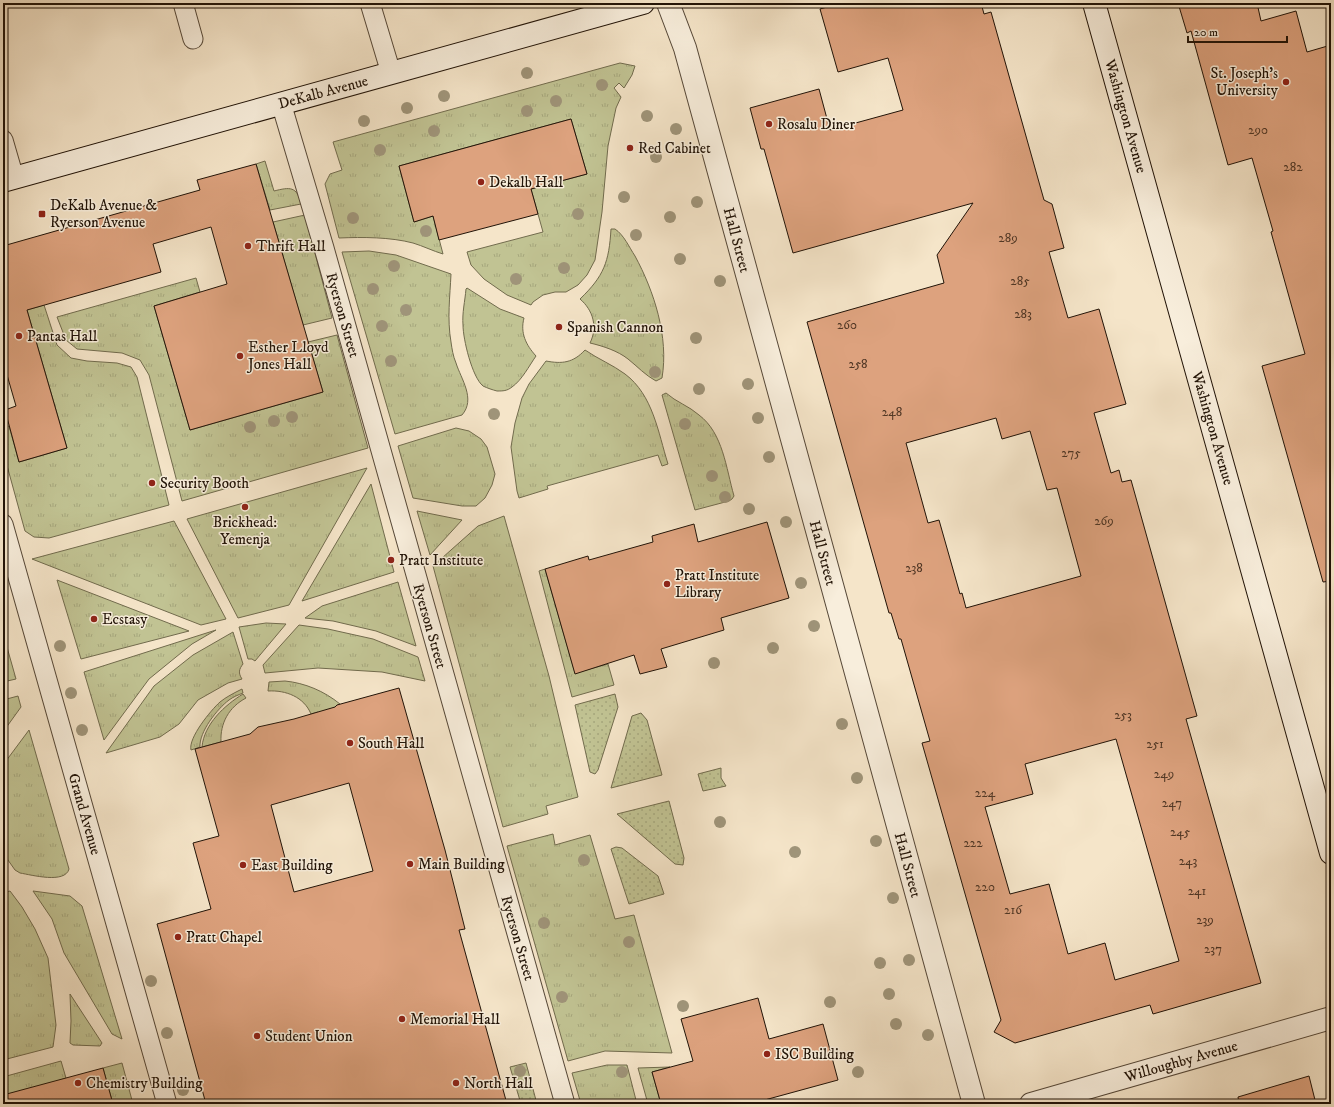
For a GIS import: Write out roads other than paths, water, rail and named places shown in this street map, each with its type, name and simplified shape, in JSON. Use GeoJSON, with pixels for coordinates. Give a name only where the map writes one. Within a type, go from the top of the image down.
{"type":"FeatureCollection","features":[{"type":"Feature","properties":{"kind":"main road","name":"DeKalb Avenue"},"geometry":{"type":"LineString","coordinates":[[9,180],[642,3]]}},
{"type":"Feature","properties":{"kind":"main road","name":"Hall Street"},"geometry":{"type":"LineString","coordinates":[[668,3],[685,48],[974,1104]]}},
{"type":"Feature","properties":{"kind":"main road","name":"Washington Avenue"},"geometry":{"type":"LineString","coordinates":[[1094,3],[1331,853]]}},
{"type":"Feature","properties":{"kind":"main road","name":"Willoughby Avenue"},"geometry":{"type":"LineString","coordinates":[[1031,1104],[1331,1018]]}},
{"type":"Feature","properties":{"kind":"lane"},"geometry":{"type":"LineString","coordinates":[[183,3],[193,40]]}},
{"type":"Feature","properties":{"kind":"lane"},"geometry":{"type":"LineString","coordinates":[[370,3],[391,73]]}},
{"type":"Feature","properties":{"kind":"lane","name":"Ryerson Street"},"geometry":{"type":"LineString","coordinates":[[281,103],[322,241],[565,1104]]}},
{"type":"Feature","properties":{"kind":"lane"},"geometry":{"type":"LineString","coordinates":[[3,140],[9,180]]}},
{"type":"Feature","properties":{"kind":"lane","name":"Grand Avenue"},"geometry":{"type":"LineString","coordinates":[[3,524],[167,1104]]}},
{"type":"Feature","properties":{"kind":"place","name":"St. Joseph's University"},"geometry":{"type":"Point","coordinates":[1286,82]}},
{"type":"Feature","properties":{"kind":"place","name":"Rosalu Diner"},"geometry":{"type":"Point","coordinates":[769,124]}},
{"type":"Feature","properties":{"kind":"place","name":"Red Cabinet"},"geometry":{"type":"Point","coordinates":[630,148]}},
{"type":"Feature","properties":{"kind":"place","name":"Dekalb Hall"},"geometry":{"type":"Point","coordinates":[481,182]}},
{"type":"Feature","properties":{"kind":"place","name":"DeKalb Avenue & Ryerson Avenue"},"geometry":{"type":"Point","coordinates":[42,214]}},
{"type":"Feature","properties":{"kind":"place","name":"Thrift Hall"},"geometry":{"type":"Point","coordinates":[248,246]}},
{"type":"Feature","properties":{"kind":"place","name":"Spanish Cannon"},"geometry":{"type":"Point","coordinates":[559,327]}},
{"type":"Feature","properties":{"kind":"place","name":"Pantas Hall"},"geometry":{"type":"Point","coordinates":[19,336]}},
{"type":"Feature","properties":{"kind":"place","name":"Esther Lloyd Jones Hall"},"geometry":{"type":"Point","coordinates":[240,356]}},
{"type":"Feature","properties":{"kind":"place","name":"Security Booth"},"geometry":{"type":"Point","coordinates":[152,483]}},
{"type":"Feature","properties":{"kind":"place","name":"Brickhead: Yemenja"},"geometry":{"type":"Point","coordinates":[245,507]}},
{"type":"Feature","properties":{"kind":"place","name":"Pratt Institute"},"geometry":{"type":"Point","coordinates":[391,560]}},
{"type":"Feature","properties":{"kind":"place","name":"Pratt Institute Library"},"geometry":{"type":"Point","coordinates":[667,584]}},
{"type":"Feature","properties":{"kind":"place","name":"Ecstasy"},"geometry":{"type":"Point","coordinates":[94,619]}},
{"type":"Feature","properties":{"kind":"place","name":"South Hall"},"geometry":{"type":"Point","coordinates":[350,743]}},
{"type":"Feature","properties":{"kind":"place","name":"Main Building"},"geometry":{"type":"Point","coordinates":[410,864]}},
{"type":"Feature","properties":{"kind":"place","name":"East Building"},"geometry":{"type":"Point","coordinates":[243,865]}},
{"type":"Feature","properties":{"kind":"place","name":"Pratt Chapel"},"geometry":{"type":"Point","coordinates":[178,937]}},
{"type":"Feature","properties":{"kind":"place","name":"Memorial Hall"},"geometry":{"type":"Point","coordinates":[402,1019]}},
{"type":"Feature","properties":{"kind":"place","name":"Student Union"},"geometry":{"type":"Point","coordinates":[257,1036]}},
{"type":"Feature","properties":{"kind":"place","name":"ISC Building"},"geometry":{"type":"Point","coordinates":[767,1054]}},
{"type":"Feature","properties":{"kind":"place","name":"Chemistry Building"},"geometry":{"type":"Point","coordinates":[78,1083]}},
{"type":"Feature","properties":{"kind":"place","name":"North Hall"},"geometry":{"type":"Point","coordinates":[456,1083]}}]}
